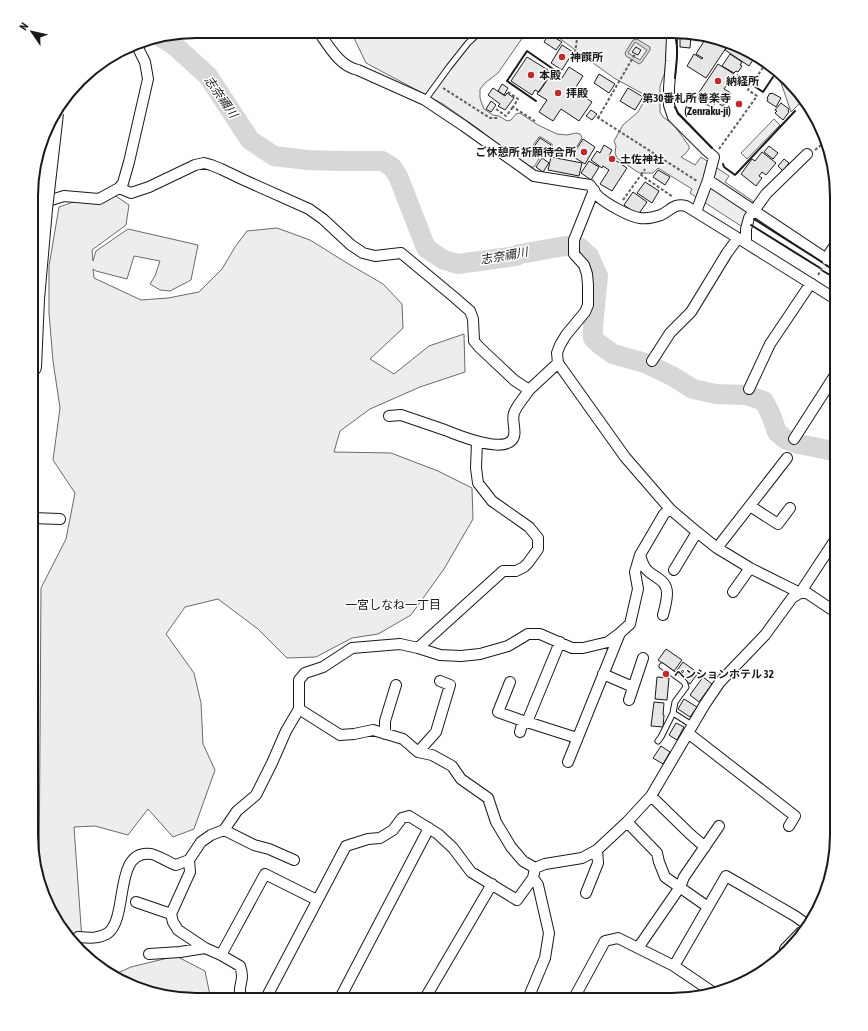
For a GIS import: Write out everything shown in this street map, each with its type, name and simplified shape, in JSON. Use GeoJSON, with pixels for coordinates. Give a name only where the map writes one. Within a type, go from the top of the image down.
{"type":"FeatureCollection","features":[{"type":"Feature","properties":{"kind":"highway"},"geometry":{"type":"LineString","coordinates":[[38,273],[43,209],[52,131]]}},
{"type":"Feature","properties":{"kind":"street"},"geometry":{"type":"LineString","coordinates":[[323,38],[339,59],[352,69],[358,70],[425,100],[534,176],[590,185],[601,198],[618,209],[638,218],[644,219],[661,214],[673,207],[681,205],[686,206],[830,296]]}},
{"type":"Feature","properties":{"kind":"street"},"geometry":{"type":"LineString","coordinates":[[672,38],[669,105],[673,117],[714,157],[708,180],[696,212]]}},
{"type":"Feature","properties":{"kind":"street"},"geometry":{"type":"LineString","coordinates":[[38,204],[64,196],[99,199],[119,188],[123,183],[148,79],[145,62],[138,49]]}},
{"type":"Feature","properties":{"kind":"street"},"geometry":{"type":"LineString","coordinates":[[652,361],[670,333],[691,312],[727,253],[742,240],[749,218],[766,194],[807,154]]}},
{"type":"Feature","properties":{"kind":"street"},"geometry":{"type":"LineString","coordinates":[[119,188],[131,193],[149,187],[195,165],[211,165],[309,209],[323,219],[351,245],[363,253],[375,256],[401,253],[470,311],[473,319],[474,341],[514,380],[529,390]]}},
{"type":"Feature","properties":{"kind":"street"},"geometry":{"type":"LineString","coordinates":[[708,180],[754,211],[825,263],[830,264]]}},
{"type":"Feature","properties":{"kind":"street"},"geometry":{"type":"LineString","coordinates":[[594,190],[574,240],[574,254],[584,266],[587,274],[588,305],[585,312],[566,335],[560,345],[557,353],[558,363],[625,457],[670,510],[717,548],[750,568],[800,593],[807,594],[830,609]]}},
{"type":"Feature","properties":{"kind":"street"},"geometry":{"type":"LineString","coordinates":[[825,263],[830,254]]}},
{"type":"Feature","properties":{"kind":"street"},"geometry":{"type":"LineString","coordinates":[[749,389],[770,344],[809,286],[812,284]]}},
{"type":"Feature","properties":{"kind":"street"},"geometry":{"type":"LineString","coordinates":[[389,416],[401,415],[477,442],[500,445],[507,444],[512,440],[514,433],[513,414],[529,390],[558,363]]}},
{"type":"Feature","properties":{"kind":"street"},"geometry":{"type":"LineString","coordinates":[[794,439],[830,383]]}},
{"type":"Feature","properties":{"kind":"street"},"geometry":{"type":"LineString","coordinates":[[418,648],[503,571],[516,571],[524,567],[538,549],[538,538],[529,527],[492,501],[478,483],[476,468],[477,442]]}},
{"type":"Feature","properties":{"kind":"street"},"geometry":{"type":"LineString","coordinates":[[717,548],[788,458]]}},
{"type":"Feature","properties":{"kind":"street"},"geometry":{"type":"LineString","coordinates":[[750,506],[778,524],[790,508]]}},
{"type":"Feature","properties":{"kind":"street"},"geometry":{"type":"LineString","coordinates":[[78,937],[96,938],[108,933],[115,924],[126,872],[131,861],[139,855],[152,853],[176,865],[189,860],[201,842],[211,835],[224,830],[236,810],[256,795],[286,731],[299,709],[299,680],[305,673],[323,667],[352,648],[400,644],[440,655],[461,656],[480,654],[508,646],[528,634],[540,634],[572,648],[583,648],[608,642],[630,624],[638,589],[635,572],[640,555],[664,514],[670,510]]}},
{"type":"Feature","properties":{"kind":"street"},"geometry":{"type":"LineString","coordinates":[[38,518],[60,519]]}},
{"type":"Feature","properties":{"kind":"street"},"geometry":{"type":"LineString","coordinates":[[674,570],[697,532]]}},
{"type":"Feature","properties":{"kind":"street"},"geometry":{"type":"LineString","coordinates":[[269,993],[346,846],[368,838],[380,838],[393,830],[402,818],[409,816],[438,834],[453,848],[472,872],[517,900],[534,873],[545,864],[582,858],[598,850],[651,796],[705,704],[720,682],[765,635],[792,598],[800,593],[830,548]]}},
{"type":"Feature","properties":{"kind":"street"},"geometry":{"type":"LineString","coordinates":[[640,555],[648,571],[662,580],[667,588],[663,615]]}},
{"type":"Feature","properties":{"kind":"street"},"geometry":{"type":"LineString","coordinates":[[733,592],[750,568]]}},
{"type":"Feature","properties":{"kind":"street"},"geometry":{"type":"LineString","coordinates":[[568,762],[620,633]]}},
{"type":"Feature","properties":{"kind":"street"},"geometry":{"type":"LineString","coordinates":[[520,732],[560,642]]}},
{"type":"Feature","properties":{"kind":"street"},"geometry":{"type":"LineString","coordinates":[[629,700],[643,658]]}},
{"type":"Feature","properties":{"kind":"street"},"geometry":{"type":"LineString","coordinates":[[603,674],[633,687]]}},
{"type":"Feature","properties":{"kind":"street"},"geometry":{"type":"LineString","coordinates":[[418,752],[436,732],[450,685],[440,682]]}},
{"type":"Feature","properties":{"kind":"street"},"geometry":{"type":"LineString","coordinates":[[510,682],[498,712],[577,738]]}},
{"type":"Feature","properties":{"kind":"street"},"geometry":{"type":"LineString","coordinates":[[385,734],[385,722],[396,685]]}},
{"type":"Feature","properties":{"kind":"street"},"geometry":{"type":"LineString","coordinates":[[299,709],[340,735],[373,730],[403,739],[418,752],[432,755],[452,766],[460,779],[488,798],[496,822],[511,847],[534,873],[538,885],[548,933],[546,958],[531,993]]}},
{"type":"Feature","properties":{"kind":"street"},"geometry":{"type":"LineString","coordinates":[[690,729],[795,816],[789,826]]}},
{"type":"Feature","properties":{"kind":"street"},"geometry":{"type":"LineString","coordinates":[[651,796],[705,847]]}},
{"type":"Feature","properties":{"kind":"street"},"geometry":{"type":"LineString","coordinates":[[627,822],[657,853],[665,877],[708,907]]}},
{"type":"Feature","properties":{"kind":"street"},"geometry":{"type":"LineString","coordinates":[[638,948],[680,887],[684,877],[719,826]]}},
{"type":"Feature","properties":{"kind":"street"},"geometry":{"type":"LineString","coordinates":[[343,993],[429,828]]}},
{"type":"Feature","properties":{"kind":"street"},"geometry":{"type":"LineString","coordinates":[[224,830],[254,845],[269,848],[294,860]]}},
{"type":"Feature","properties":{"kind":"street"},"geometry":{"type":"LineString","coordinates":[[586,893],[598,863],[598,850]]}},
{"type":"Feature","properties":{"kind":"street"},"geometry":{"type":"LineString","coordinates":[[189,860],[190,872],[171,914],[173,922],[178,930],[205,948],[240,966],[242,976],[239,990],[240,993]]}},
{"type":"Feature","properties":{"kind":"street"},"geometry":{"type":"LineString","coordinates":[[221,955],[265,874],[317,900]]}},
{"type":"Feature","properties":{"kind":"street"},"geometry":{"type":"LineString","coordinates":[[674,966],[726,876],[795,916],[803,922]]}},
{"type":"Feature","properties":{"kind":"street"},"geometry":{"type":"LineString","coordinates":[[428,993],[492,884]]}},
{"type":"Feature","properties":{"kind":"street"},"geometry":{"type":"LineString","coordinates":[[136,902],[171,914]]}},
{"type":"Feature","properties":{"kind":"street"},"geometry":{"type":"LineString","coordinates":[[577,993],[605,942],[618,938],[674,966],[708,989]]}},
{"type":"Feature","properties":{"kind":"street"},"geometry":{"type":"LineString","coordinates":[[149,954],[180,952],[205,948]]}},
{"type":"Feature","properties":{"kind":"lane"},"geometry":{"type":"LineString","coordinates":[[425,100],[474,38]]}},
{"type":"Feature","properties":{"kind":"lane"},"geometry":{"type":"LineString","coordinates":[[658,740],[673,714],[673,701],[686,687],[684,682],[662,666]]}},
{"type":"Feature","properties":{"kind":"lane"},"geometry":{"type":"LineString","coordinates":[[673,714],[690,729]]}},
{"type":"Feature","properties":{"kind":"path"},"geometry":{"type":"LineString","coordinates":[[575,53],[577,38]]}},
{"type":"Feature","properties":{"kind":"path"},"geometry":{"type":"LineString","coordinates":[[598,118],[635,54]]}},
{"type":"Feature","properties":{"kind":"path"},"geometry":{"type":"LineString","coordinates":[[714,157],[757,96],[748,90],[763,67]]}},
{"type":"Feature","properties":{"kind":"path"},"geometry":{"type":"LineString","coordinates":[[437,84],[490,118],[499,118]]}},
{"type":"Feature","properties":{"kind":"path"},"geometry":{"type":"LineString","coordinates":[[496,109],[506,116],[513,107],[518,99],[508,92]]}},
{"type":"Feature","properties":{"kind":"path"},"geometry":{"type":"LineString","coordinates":[[513,107],[535,120]]}},
{"type":"Feature","properties":{"kind":"path"},"geometry":{"type":"LineString","coordinates":[[807,154],[822,144]]}},
{"type":"Feature","properties":{"kind":"path"},"geometry":{"type":"LineString","coordinates":[[618,209],[645,169]]}},
{"type":"Feature","properties":{"kind":"path"},"geometry":{"type":"LineString","coordinates":[[641,175],[676,198],[681,205]]}},
{"type":"Feature","properties":{"kind":"path"},"geometry":{"type":"LineString","coordinates":[[820,272],[825,263]]}},
{"type":"Feature","properties":{"kind":"shaded area"},"geometry":{"type":"Polygon","coordinates":[[[354,38],[522,38],[498,73],[480,89],[480,98],[484,109],[507,121],[511,120],[516,114],[520,113],[538,125],[557,134],[580,134],[582,137],[581,140],[571,155],[568,157],[563,157],[555,155],[552,152],[552,144],[539,137],[531,151],[538,156],[539,159],[534,167],[531,167],[509,154],[480,130],[443,104],[366,63],[354,38]]]}},
{"type":"Feature","properties":{"kind":"shaded area"},"geometry":{"type":"Polygon","coordinates":[[[559,38],[667,38],[665,72],[660,86],[660,112],[663,117],[674,125],[689,146],[689,149],[681,157],[695,165],[701,157],[729,176],[725,182],[760,206],[749,224],[741,226],[690,193],[692,189],[658,168],[653,173],[640,173],[617,158],[614,141],[623,125],[638,112],[646,98],[645,95],[614,78],[559,38]]]}},
{"type":"Feature","properties":{"kind":"shaded area"},"geometry":{"type":"Polygon","coordinates":[[[637,39],[650,47],[650,50],[639,64],[626,56],[625,53],[633,40],[637,39]],[[635,42],[628,53],[640,60],[647,50],[635,42]]]}},
{"type":"Feature","properties":{"kind":"shaded area"},"geometry":{"type":"Polygon","coordinates":[[[780,81],[800,104],[791,112],[780,81]]]}},
{"type":"Feature","properties":{"kind":"shaded area"},"geometry":{"type":"Polygon","coordinates":[[[774,119],[780,125],[747,159],[741,153],[774,119]]]}},
{"type":"Feature","properties":{"kind":"shaded area"},"geometry":{"type":"Polygon","coordinates":[[[107,190],[129,205],[126,225],[92,250],[93,261],[96,251],[128,229],[198,245],[191,280],[170,291],[160,290],[150,284],[155,276],[160,261],[134,256],[127,279],[93,269],[94,278],[141,300],[168,298],[199,292],[222,269],[235,247],[247,231],[277,228],[310,240],[383,284],[402,304],[403,328],[370,359],[394,374],[429,346],[464,334],[465,372],[420,387],[370,409],[340,431],[334,452],[391,453],[438,471],[472,488],[473,519],[444,569],[411,615],[378,634],[352,638],[316,657],[287,658],[258,629],[218,599],[185,607],[166,634],[194,673],[201,703],[203,744],[215,770],[194,829],[173,837],[148,809],[128,835],[95,826],[74,827],[82,945],[65,923],[54,905],[46,886],[39,856],[41,588],[66,539],[75,493],[53,460],[60,408],[53,361],[49,313],[49,266],[59,207],[107,190]]]}},
{"type":"Feature","properties":{"kind":"shaded area"},"geometry":{"type":"Polygon","coordinates":[[[176,956],[205,971],[210,993],[186,993],[155,988],[118,973],[131,967],[176,956]]]}},
{"type":"Feature","properties":{"kind":"building"},"geometry":{"type":"Polygon","coordinates":[[[546,38],[556,38],[562,42],[556,50],[544,42],[546,38]]]}},
{"type":"Feature","properties":{"kind":"building"},"geometry":{"type":"Polygon","coordinates":[[[680,38],[691,39],[690,48],[680,47],[680,38]]]}},
{"type":"Feature","properties":{"kind":"building"},"geometry":{"type":"Polygon","coordinates":[[[704,41],[726,48],[706,78],[687,66],[694,54],[702,59],[703,58],[696,54],[704,41]]]}},
{"type":"Feature","properties":{"kind":"building","name":"神饌所"},"geometry":{"type":"Polygon","coordinates":[[[562,45],[573,52],[562,70],[551,63],[562,45]]]}},
{"type":"Feature","properties":{"kind":"building"},"geometry":{"type":"Polygon","coordinates":[[[636,47],[641,50],[638,55],[632,52],[636,47]]]}},
{"type":"Feature","properties":{"kind":"building"},"geometry":{"type":"Polygon","coordinates":[[[726,48],[753,60],[749,66],[725,50],[726,48]]]}},
{"type":"Feature","properties":{"kind":"building"},"geometry":{"type":"Polygon","coordinates":[[[730,54],[742,62],[740,65],[742,66],[738,72],[736,71],[734,73],[722,66],[730,54]]]}},
{"type":"Feature","properties":{"kind":"building","name":"本殿"},"geometry":{"type":"Polygon","coordinates":[[[527,57],[548,70],[545,73],[550,76],[539,92],[535,90],[532,95],[511,81],[527,57]]]}},
{"type":"Feature","properties":{"kind":"building","name":"納経所"},"geometry":{"type":"Polygon","coordinates":[[[718,64],[734,74],[724,89],[731,93],[723,106],[716,102],[712,108],[696,97],[718,64]]]}},
{"type":"Feature","properties":{"kind":"building","name":"拝殿"},"geometry":{"type":"Polygon","coordinates":[[[569,67],[583,76],[574,90],[592,102],[579,121],[561,109],[553,121],[539,112],[547,100],[537,94],[551,74],[560,81],[569,67]]]}},
{"type":"Feature","properties":{"kind":"building"},"geometry":{"type":"Polygon","coordinates":[[[599,74],[615,84],[609,93],[594,83],[599,74]]]}},
{"type":"Feature","properties":{"kind":"building"},"geometry":{"type":"Polygon","coordinates":[[[502,84],[508,88],[504,95],[498,91],[502,84]]]}},
{"type":"Feature","properties":{"kind":"building"},"geometry":{"type":"Polygon","coordinates":[[[493,88],[505,96],[507,93],[514,98],[505,110],[498,106],[500,104],[488,95],[493,88]]]}},
{"type":"Feature","properties":{"kind":"building"},"geometry":{"type":"Polygon","coordinates":[[[628,88],[643,97],[635,110],[620,101],[628,88]]]}},
{"type":"Feature","properties":{"kind":"building"},"geometry":{"type":"Polygon","coordinates":[[[770,93],[781,98],[776,107],[767,101],[770,93]]]}},
{"type":"Feature","properties":{"kind":"building"},"geometry":{"type":"Polygon","coordinates":[[[491,101],[496,105],[491,112],[486,109],[491,101]]]}},
{"type":"Feature","properties":{"kind":"building"},"geometry":{"type":"Polygon","coordinates":[[[781,103],[789,109],[789,112],[783,120],[775,113],[777,111],[775,110],[781,103]]]}},
{"type":"Feature","properties":{"kind":"building"},"geometry":{"type":"Polygon","coordinates":[[[591,110],[597,114],[592,120],[586,116],[591,110]]]}},
{"type":"Feature","properties":{"kind":"building"},"geometry":{"type":"Polygon","coordinates":[[[540,138],[551,145],[544,155],[533,148],[540,138]]]}},
{"type":"Feature","properties":{"kind":"building","name":"ご休憩所 祈願待合所"},"geometry":{"type":"Polygon","coordinates":[[[583,139],[595,147],[585,164],[572,156],[583,139]]]}},
{"type":"Feature","properties":{"kind":"building"},"geometry":{"type":"Polygon","coordinates":[[[604,145],[612,150],[609,156],[627,168],[612,191],[600,184],[609,170],[603,166],[602,168],[591,160],[597,151],[600,153],[604,145]]]}},
{"type":"Feature","properties":{"kind":"building"},"geometry":{"type":"Polygon","coordinates":[[[769,146],[778,153],[773,159],[764,152],[769,146]]]}},
{"type":"Feature","properties":{"kind":"building"},"geometry":{"type":"Polygon","coordinates":[[[762,152],[776,163],[766,175],[762,172],[759,176],[762,178],[756,186],[741,174],[752,159],[755,161],[762,152]]]}},
{"type":"Feature","properties":{"kind":"building"},"geometry":{"type":"Polygon","coordinates":[[[551,157],[582,163],[579,176],[548,170],[551,157]]]}},
{"type":"Feature","properties":{"kind":"building"},"geometry":{"type":"Polygon","coordinates":[[[542,158],[549,163],[543,172],[536,167],[542,158]]]}},
{"type":"Feature","properties":{"kind":"building"},"geometry":{"type":"Polygon","coordinates":[[[784,159],[789,163],[783,171],[778,166],[784,159]]]}},
{"type":"Feature","properties":{"kind":"building"},"geometry":{"type":"Polygon","coordinates":[[[589,161],[599,167],[591,180],[581,173],[589,161]]]}},
{"type":"Feature","properties":{"kind":"building"},"geometry":{"type":"Polygon","coordinates":[[[658,170],[670,177],[665,185],[653,177],[658,170]]]}},
{"type":"Feature","properties":{"kind":"building"},"geometry":{"type":"Polygon","coordinates":[[[645,182],[659,191],[652,203],[637,193],[645,182]]]}},
{"type":"Feature","properties":{"kind":"building"},"geometry":{"type":"Polygon","coordinates":[[[633,192],[647,202],[638,215],[624,205],[633,192]]]}},
{"type":"Feature","properties":{"kind":"building"},"geometry":{"type":"Polygon","coordinates":[[[666,649],[682,660],[674,671],[658,660],[666,649]]]}},
{"type":"Feature","properties":{"kind":"building"},"geometry":{"type":"Polygon","coordinates":[[[683,662],[698,673],[690,684],[675,673],[683,662]]]}},
{"type":"Feature","properties":{"kind":"building"},"geometry":{"type":"Polygon","coordinates":[[[657,677],[669,678],[667,700],[655,699],[657,677]]]}},
{"type":"Feature","properties":{"kind":"building"},"geometry":{"type":"Polygon","coordinates":[[[703,677],[712,684],[699,702],[690,695],[703,677]]]}},
{"type":"Feature","properties":{"kind":"building"},"geometry":{"type":"Polygon","coordinates":[[[684,699],[697,707],[690,717],[678,709],[684,699]]]}},
{"type":"Feature","properties":{"kind":"building"},"geometry":{"type":"Polygon","coordinates":[[[654,702],[664,703],[663,727],[651,726],[654,702]]]}},
{"type":"Feature","properties":{"kind":"building"},"geometry":{"type":"Polygon","coordinates":[[[676,723],[684,727],[677,740],[669,735],[676,723]]]}},
{"type":"Feature","properties":{"kind":"building"},"geometry":{"type":"Polygon","coordinates":[[[661,746],[670,752],[663,764],[653,758],[661,746]]]}},
{"type":"Feature","properties":{"kind":"waterway","name":"志奈禰川"},"geometry":{"type":"LineString","coordinates":[[167,41],[175,46],[208,76],[250,140],[274,156],[307,160],[382,161],[392,167],[398,176],[426,248],[444,260],[458,264],[516,256],[565,246],[579,247],[589,256],[598,276],[593,338],[599,344],[613,354],[645,363],[672,376],[693,389],[716,394],[746,395],[764,401],[777,432],[785,439],[799,444],[830,450]]}},
{"type":"Feature","properties":{"kind":"wall"},"geometry":{"type":"LineString","coordinates":[[675,78],[677,54],[676,40]]}},
{"type":"Feature","properties":{"kind":"wall"},"geometry":{"type":"LineString","coordinates":[[536,101],[507,81],[527,51],[556,71]]}},
{"type":"Feature","properties":{"kind":"wall"},"geometry":{"type":"LineString","coordinates":[[738,75],[749,82]]}},
{"type":"Feature","properties":{"kind":"wall"},"geometry":{"type":"LineString","coordinates":[[754,86],[763,92],[773,77]]}},
{"type":"Feature","properties":{"kind":"wall"},"geometry":{"type":"LineString","coordinates":[[675,107],[678,113],[712,148]]}},
{"type":"Feature","properties":{"kind":"wall"},"geometry":{"type":"LineString","coordinates":[[736,174],[795,111]]}},
{"type":"Feature","properties":{"kind":"wall"},"geometry":{"type":"LineString","coordinates":[[723,164],[724,167],[735,175]]}},
{"type":"Feature","properties":{"kind":"wall"},"geometry":{"type":"LineString","coordinates":[[754,219],[822,262]]}},
{"type":"Feature","properties":{"kind":"wall"},"geometry":{"type":"LineString","coordinates":[[751,225],[820,268]]}},
{"type":"Feature","properties":{"kind":"wall"},"geometry":{"type":"LineString","coordinates":[[826,265],[830,268]]}},
{"type":"Feature","properties":{"kind":"wall"},"geometry":{"type":"LineString","coordinates":[[823,271],[830,275]]}},
{"type":"Feature","properties":{"kind":"place","name":"神饌所"},"geometry":{"type":"Point","coordinates":[562,57]}},
{"type":"Feature","properties":{"kind":"place","name":"本殿"},"geometry":{"type":"Point","coordinates":[531,75]}},
{"type":"Feature","properties":{"kind":"place","name":"納経所"},"geometry":{"type":"Point","coordinates":[718,81]}},
{"type":"Feature","properties":{"kind":"place","name":"拝殿"},"geometry":{"type":"Point","coordinates":[558,93]}},
{"type":"Feature","properties":{"kind":"place","name":"第30番札所 善楽寺 (Zenraku-ji)"},"geometry":{"type":"Point","coordinates":[739,104]}},
{"type":"Feature","properties":{"kind":"place","name":"ご休憩所 祈願待合所"},"geometry":{"type":"Point","coordinates":[584,152]}},
{"type":"Feature","properties":{"kind":"place","name":"土佐神社"},"geometry":{"type":"Point","coordinates":[612,159]}},
{"type":"Feature","properties":{"kind":"place","name":"ペンションホテル 32"},"geometry":{"type":"Point","coordinates":[666,674]}},
{"type":"Feature","properties":{"kind":"district","name":"一宮しなね一丁目"},"geometry":{"type":"Point","coordinates":[393,605]}}]}
